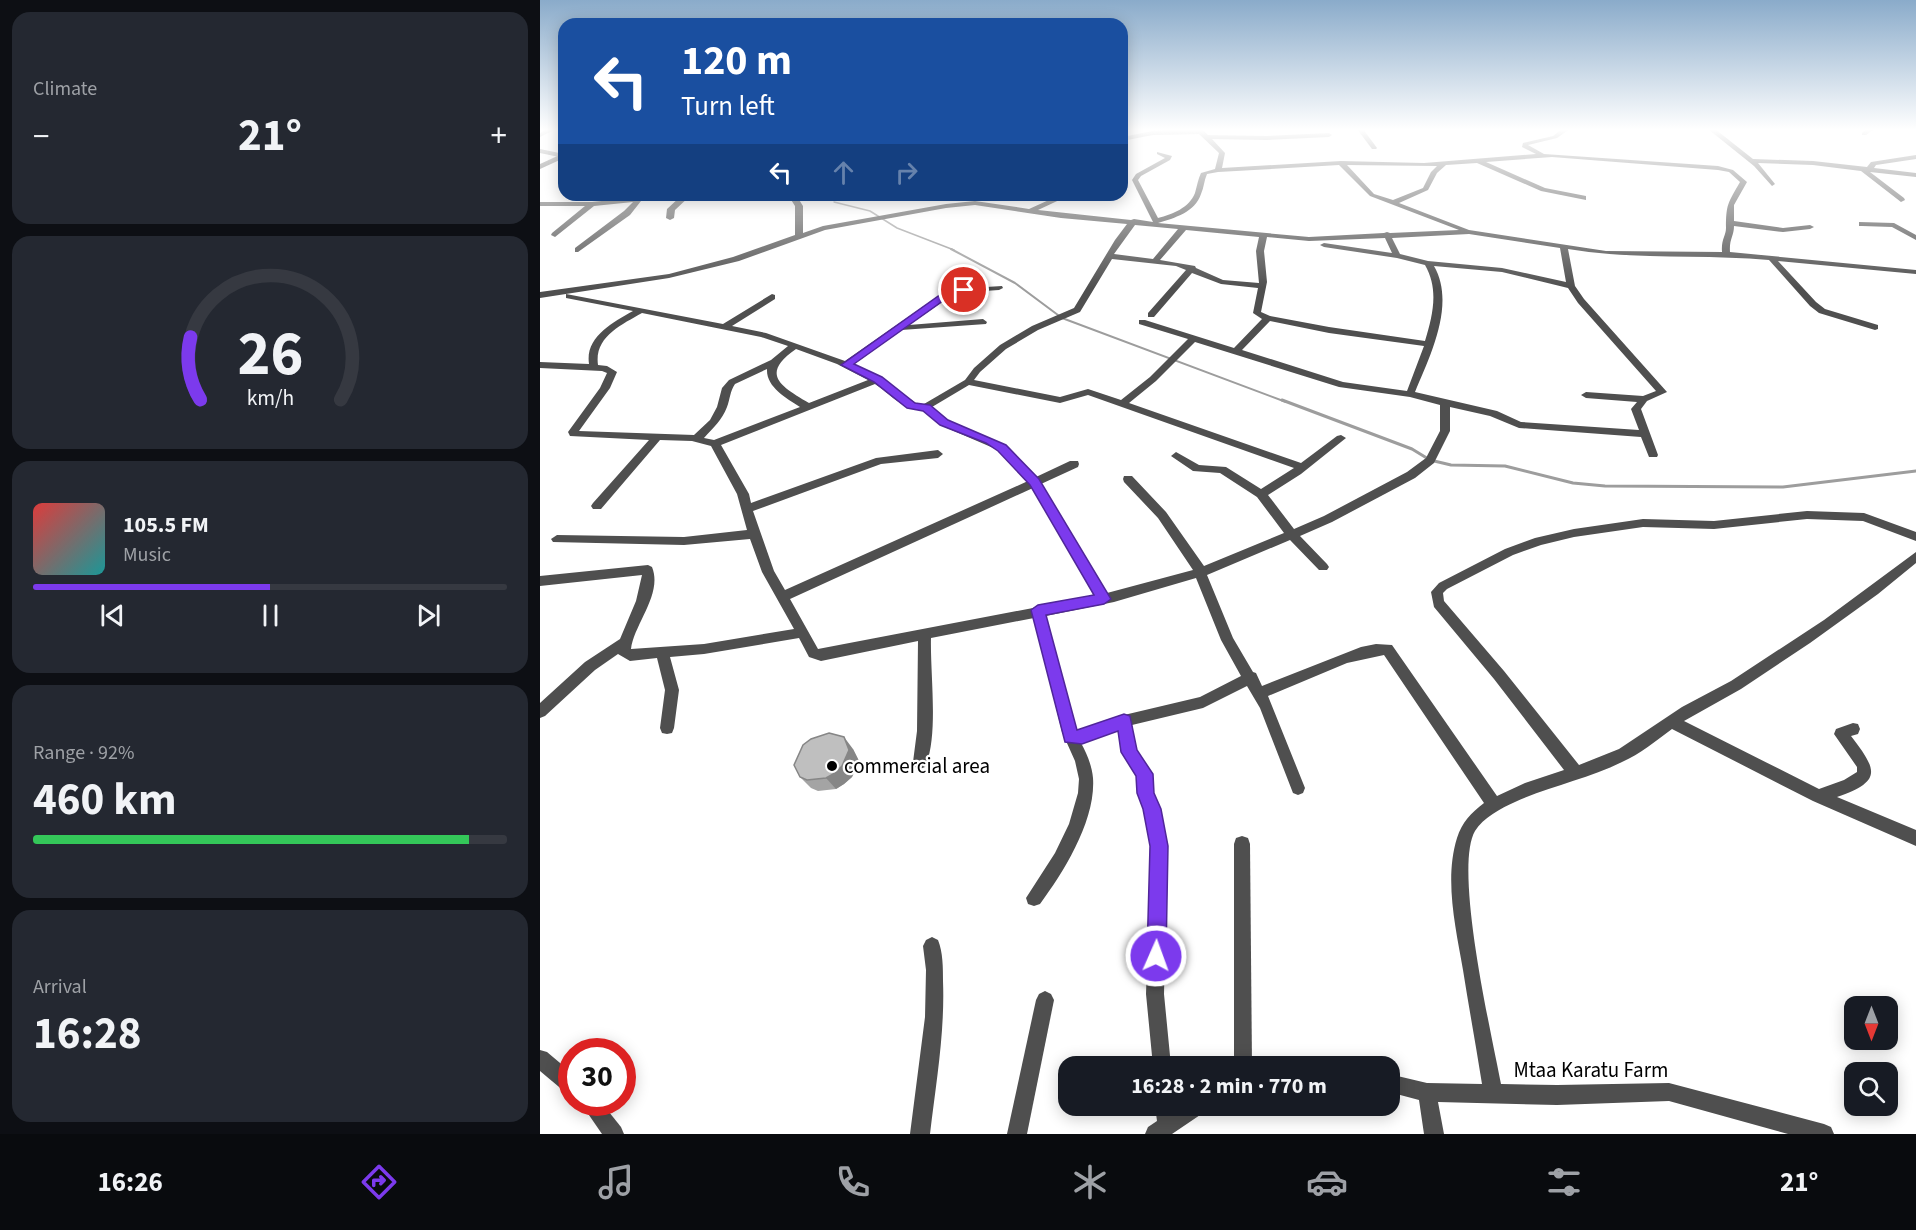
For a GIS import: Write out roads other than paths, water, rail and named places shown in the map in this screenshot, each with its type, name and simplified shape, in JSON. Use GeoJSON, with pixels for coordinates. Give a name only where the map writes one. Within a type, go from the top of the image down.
{"type":"FeatureCollection","features":[{"type":"Feature","properties":{"kind":"street"},"geometry":{"type":"LineString","coordinates":[[1136,182],[1152,222]]}},
{"type":"Feature","properties":{"kind":"street"},"geometry":{"type":"LineString","coordinates":[[1152,222],[1175,216],[1191,204],[1198,194],[1201,182]]}},
{"type":"Feature","properties":{"kind":"street"},"geometry":{"type":"LineString","coordinates":[[1359,182],[1372,195],[1469,232],[1606,253],[1726,254],[1916,272]]}},
{"type":"Feature","properties":{"kind":"street"},"geometry":{"type":"LineString","coordinates":[[1393,203],[1426,189],[1429,182]]}},
{"type":"Feature","properties":{"kind":"street"},"geometry":{"type":"LineString","coordinates":[[1526,182],[1544,190],[1583,198]]}},
{"type":"Feature","properties":{"kind":"street"},"geometry":{"type":"LineString","coordinates":[[1726,254],[1730,205],[1744,182]]}},
{"type":"Feature","properties":{"kind":"street"},"geometry":{"type":"LineString","coordinates":[[1881,182],[1901,200]]}},
{"type":"Feature","properties":{"kind":"street"},"geometry":{"type":"LineString","coordinates":[[540,204],[592,204],[620,201]]}},
{"type":"Feature","properties":{"kind":"street"},"geometry":{"type":"LineString","coordinates":[[578,250],[627,213],[637,201]]}},
{"type":"Feature","properties":{"kind":"street"},"geometry":{"type":"LineString","coordinates":[[670,218],[671,209],[680,201]]}},
{"type":"Feature","properties":{"kind":"street"},"geometry":{"type":"LineString","coordinates":[[796,201],[799,206],[799,235]]}},
{"type":"Feature","properties":{"kind":"street"},"geometry":{"type":"LineString","coordinates":[[1030,211],[1052,201]]}},
{"type":"Feature","properties":{"kind":"street"},"geometry":{"type":"LineString","coordinates":[[540,295],[669,276],[736,259],[799,235],[851,222],[975,203],[1061,216],[1152,222],[1305,238],[1469,232]]}},
{"type":"Feature","properties":{"kind":"street"},"geometry":{"type":"LineString","coordinates":[[555,235],[592,204]]}},
{"type":"Feature","properties":{"kind":"street"},"geometry":{"type":"LineString","coordinates":[[1433,220],[1442,233]]}},
{"type":"Feature","properties":{"kind":"street"},"geometry":{"type":"LineString","coordinates":[[559,294],[725,327],[795,345],[878,379],[911,405],[918,408],[926,407],[968,382],[977,370],[1003,347],[1035,328],[1077,310],[1134,221]]}},
{"type":"Feature","properties":{"kind":"street"},"geometry":{"type":"LineString","coordinates":[[1729,223],[1783,230],[1810,227]]}},
{"type":"Feature","properties":{"kind":"street"},"geometry":{"type":"LineString","coordinates":[[1862,224],[1887,224],[1916,238]]}},
{"type":"Feature","properties":{"kind":"street"},"geometry":{"type":"LineString","coordinates":[[1155,261],[1185,226]]}},
{"type":"Feature","properties":{"kind":"street"},"geometry":{"type":"LineString","coordinates":[[1902,230],[1916,228]]}},
{"type":"Feature","properties":{"kind":"street"},"geometry":{"type":"LineString","coordinates":[[1264,234],[1258,257],[1263,277],[1257,313],[1268,318],[1329,330],[1428,344]]}},
{"type":"Feature","properties":{"kind":"street"},"geometry":{"type":"LineString","coordinates":[[1387,234],[1397,256]]}},
{"type":"Feature","properties":{"kind":"street"},"geometry":{"type":"LineString","coordinates":[[1305,238],[1310,244],[1397,256],[1428,263],[1502,270],[1571,286]]}},
{"type":"Feature","properties":{"kind":"street"},"geometry":{"type":"LineString","coordinates":[[1563,246],[1571,286],[1585,306],[1662,392],[1644,399],[1637,405],[1636,411],[1653,455]]}},
{"type":"Feature","properties":{"kind":"street"},"geometry":{"type":"LineString","coordinates":[[1110,256],[1192,268],[1221,282],[1261,285]]}},
{"type":"Feature","properties":{"kind":"street"},"geometry":{"type":"LineString","coordinates":[[1771,258],[1822,311],[1875,327]]}},
{"type":"Feature","properties":{"kind":"street"},"geometry":{"type":"LineString","coordinates":[[1410,394],[1437,318],[1437,279],[1428,263]]}},
{"type":"Feature","properties":{"kind":"street"},"geometry":{"type":"LineString","coordinates":[[1151,315],[1192,268]]}},
{"type":"Feature","properties":{"kind":"street"},"geometry":{"type":"LineString","coordinates":[[846,365],[902,328],[950,292],[999,288]]}},
{"type":"Feature","properties":{"kind":"street"},"geometry":{"type":"LineString","coordinates":[[725,327],[772,297]]}},
{"type":"Feature","properties":{"kind":"street"},"geometry":{"type":"LineString","coordinates":[[594,368],[592,355],[600,340],[616,324],[642,310]]}},
{"type":"Feature","properties":{"kind":"street"},"geometry":{"type":"LineString","coordinates":[[1237,350],[1268,318]]}},
{"type":"Feature","properties":{"kind":"street"},"geometry":{"type":"LineString","coordinates":[[902,328],[983,322]]}},
{"type":"Feature","properties":{"kind":"street"},"geometry":{"type":"LineString","coordinates":[[1142,322],[1237,350],[1342,385],[1410,394],[1493,412],[1519,425],[1645,434]]}},
{"type":"Feature","properties":{"kind":"street"},"geometry":{"type":"LineString","coordinates":[[1122,404],[1153,379],[1194,338]]}},
{"type":"Feature","properties":{"kind":"street"},"geometry":{"type":"LineString","coordinates":[[696,439],[714,422],[722,408],[727,388],[732,382],[772,363],[795,345]]}},
{"type":"Feature","properties":{"kind":"street"},"geometry":{"type":"LineString","coordinates":[[772,363],[770,372],[772,380],[808,407]]}},
{"type":"Feature","properties":{"kind":"street"},"geometry":{"type":"LineString","coordinates":[[540,365],[610,370],[613,376],[573,432],[574,434],[696,439],[715,444],[878,379]]}},
{"type":"Feature","properties":{"kind":"street"},"geometry":{"type":"LineString","coordinates":[[968,382],[1060,400],[1088,392],[1302,467]]}},
{"type":"Feature","properties":{"kind":"street"},"geometry":{"type":"LineString","coordinates":[[1586,395],[1644,399]]}},
{"type":"Feature","properties":{"kind":"street"},"geometry":{"type":"LineString","coordinates":[[715,444],[743,494],[754,534],[781,597],[800,633],[814,653],[821,655],[925,636],[1038,610],[1104,599],[1199,573],[1292,535],[1375,497],[1411,475],[1430,460],[1445,431],[1445,403]]}},
{"type":"Feature","properties":{"kind":"street"},"geometry":{"type":"LineString","coordinates":[[926,407],[944,423],[991,441],[1002,448],[1035,482],[1104,599]]}},
{"type":"Feature","properties":{"kind":"street"},"geometry":{"type":"LineString","coordinates":[[597,506],[656,438]]}},
{"type":"Feature","properties":{"kind":"street"},"geometry":{"type":"LineString","coordinates":[[1261,494],[1341,438]]}},
{"type":"Feature","properties":{"kind":"street"},"geometry":{"type":"LineString","coordinates":[[747,509],[880,461],[938,454]]}},
{"type":"Feature","properties":{"kind":"street"},"geometry":{"type":"LineString","coordinates":[[1176,456],[1197,468],[1222,470],[1261,494],[1292,535],[1323,567]]}},
{"type":"Feature","properties":{"kind":"street"},"geometry":{"type":"LineString","coordinates":[[781,597],[1074,464]]}},
{"type":"Feature","properties":{"kind":"street"},"geometry":{"type":"LineString","coordinates":[[1128,479],[1162,515],[1196,562],[1227,640],[1260,693],[1298,788]]}},
{"type":"Feature","properties":{"kind":"street"},"geometry":{"type":"LineString","coordinates":[[1576,773],[1499,675],[1438,603],[1437,592],[1443,586],[1509,552],[1539,541],[1574,533],[1643,523],[1714,525],[1793,516],[1834,515],[1874,519],[1916,537]]}},
{"type":"Feature","properties":{"kind":"street"},"geometry":{"type":"LineString","coordinates":[[557,539],[684,541],[754,534]]}},
{"type":"Feature","properties":{"kind":"street"},"geometry":{"type":"LineString","coordinates":[[1493,1093],[1462,915],[1460,887],[1465,834],[1474,820],[1495,806],[1546,781],[1576,773],[1617,757],[1671,722],[1734,686],[1869,595],[1916,556]]}},
{"type":"Feature","properties":{"kind":"street"},"geometry":{"type":"LineString","coordinates":[[540,581],[648,570],[642,599],[622,652],[630,655],[663,654],[800,633]]}},
{"type":"Feature","properties":{"kind":"street"},"geometry":{"type":"LineString","coordinates":[[1038,610],[1069,732],[1071,737],[1076,739],[1124,721],[1203,702],[1251,677]]}},
{"type":"Feature","properties":{"kind":"street"},"geometry":{"type":"LineString","coordinates":[[920,762],[925,720],[922,677],[925,636]]}},
{"type":"Feature","properties":{"kind":"street"},"geometry":{"type":"LineString","coordinates":[[540,712],[590,666],[624,643]]}},
{"type":"Feature","properties":{"kind":"street"},"geometry":{"type":"LineString","coordinates":[[1260,693],[1349,657],[1378,649],[1387,649],[1495,806]]}},
{"type":"Feature","properties":{"kind":"street"},"geometry":{"type":"LineString","coordinates":[[663,654],[672,690],[667,728]]}},
{"type":"Feature","properties":{"kind":"street"},"geometry":{"type":"LineString","coordinates":[[1124,721],[1129,752],[1144,774],[1145,793],[1152,809],[1159,846],[1155,994],[1161,1056]]}},
{"type":"Feature","properties":{"kind":"street"},"geometry":{"type":"LineString","coordinates":[[1671,722],[1818,796],[1916,838]]}},
{"type":"Feature","properties":{"kind":"street"},"geometry":{"type":"LineString","coordinates":[[1818,796],[1848,786],[1864,776],[1864,765],[1841,735],[1853,729]]}},
{"type":"Feature","properties":{"kind":"street"},"geometry":{"type":"LineString","coordinates":[[1034,897],[1052,877],[1064,854],[1080,811],[1086,781],[1074,744],[1076,739]]}},
{"type":"Feature","properties":{"kind":"street"},"geometry":{"type":"LineString","coordinates":[[1242,844],[1243,1056]]}},
{"type":"Feature","properties":{"kind":"street"},"geometry":{"type":"LineString","coordinates":[[920,1134],[934,1025],[936,984],[932,946]]}},
{"type":"Feature","properties":{"kind":"street"},"geometry":{"type":"LineString","coordinates":[[1017,1134],[1045,1000]]}},
{"type":"Feature","properties":{"kind":"street"},"geometry":{"type":"LineString","coordinates":[[540,1059],[558,1073]]}},
{"type":"Feature","properties":{"kind":"street","name":"Mtaa Karatu Farm"},"geometry":{"type":"LineString","coordinates":[[1400,1086],[1427,1092],[1557,1095],[1669,1092],[1824,1134]]}},
{"type":"Feature","properties":{"kind":"street"},"geometry":{"type":"LineString","coordinates":[[1427,1092],[1434,1134]]}},
{"type":"Feature","properties":{"kind":"street"},"geometry":{"type":"LineString","coordinates":[[600,1116],[614,1134]]}},
{"type":"Feature","properties":{"kind":"waterway"},"geometry":{"type":"LineString","coordinates":[[834,202],[870,211],[897,228],[954,250]]}},
{"type":"Feature","properties":{"kind":"waterway"},"geometry":{"type":"LineString","coordinates":[[951,249],[1015,283],[1062,318],[1286,402]]}},
{"type":"Feature","properties":{"kind":"waterway"},"geometry":{"type":"LineString","coordinates":[[1282,400],[1412,449],[1430,460],[1451,465],[1505,466],[1573,483],[1605,486],[1783,487],[1916,471]]}},
{"type":"Feature","properties":{"kind":"place","name":"commercial area"},"geometry":{"type":"Point","coordinates":[832,766]}}]}
